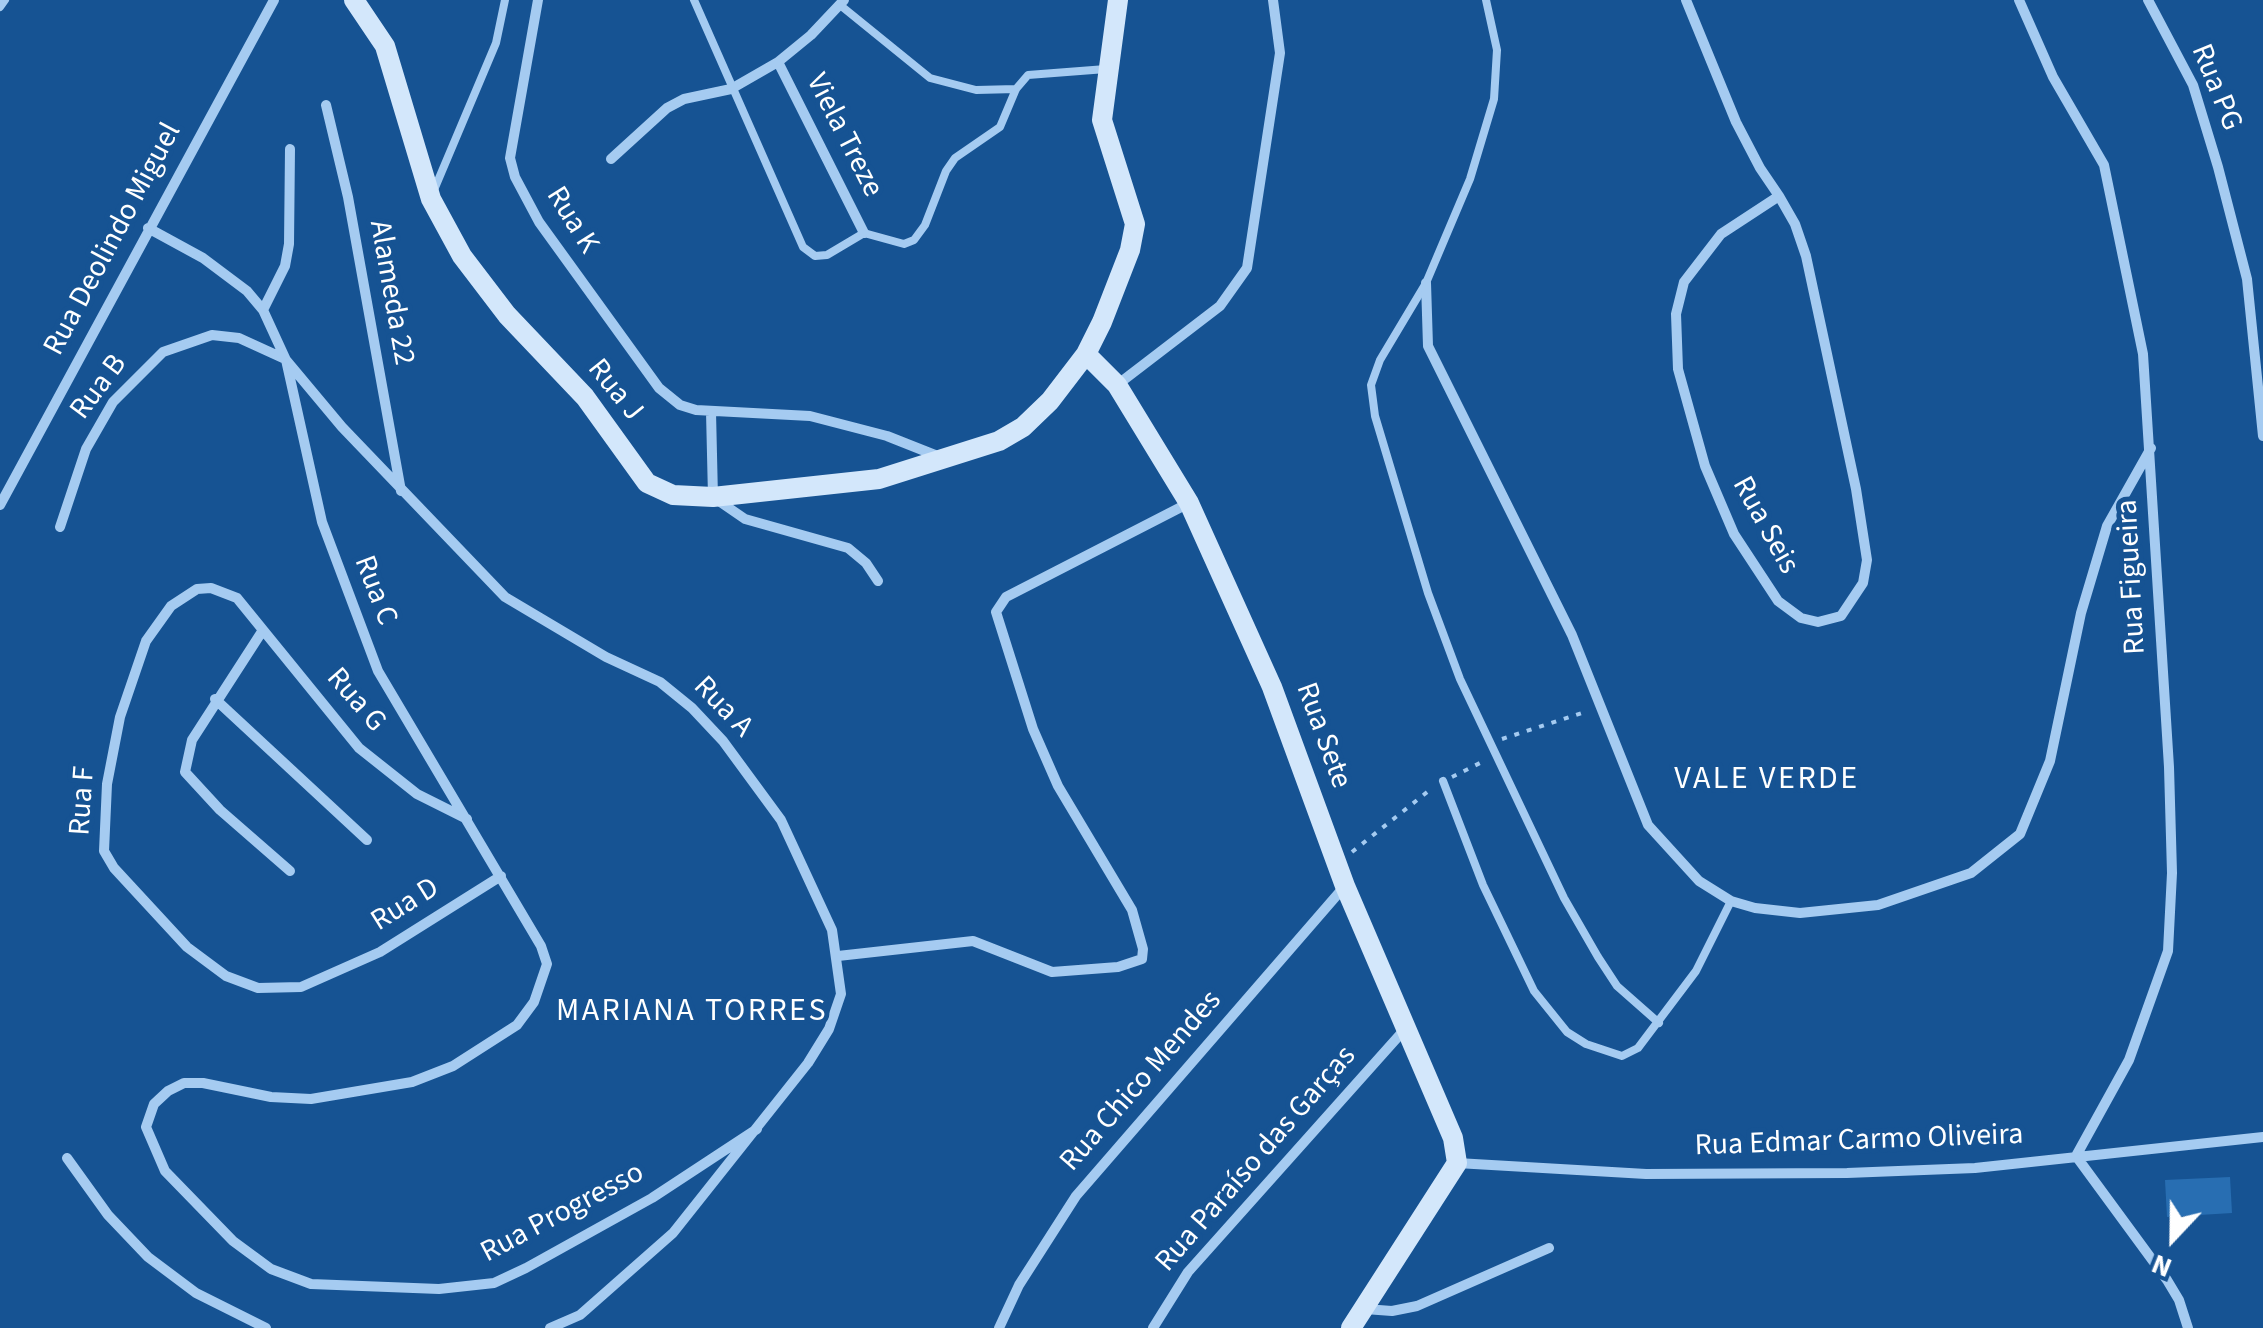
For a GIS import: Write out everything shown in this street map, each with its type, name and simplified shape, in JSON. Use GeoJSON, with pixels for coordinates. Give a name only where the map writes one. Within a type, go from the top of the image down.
{"type":"FeatureCollection","features":[{"type":"Feature","properties":{"kind":"street","name":"Rua Deolindo Miguel"},"geometry":{"type":"LineString","coordinates":[[0,504],[274,0]]}},
{"type":"Feature","properties":{"kind":"street","name":"Rua J"},"geometry":{"type":"LineString","coordinates":[[354,0],[384,46],[430,198],[462,256],[496,300],[585,397],[647,483],[673,495],[713,497],[879,479],[945,460],[1023,427],[1050,402],[1086,354]]}},
{"type":"Feature","properties":{"kind":"street","name":"Rua K"},"geometry":{"type":"LineString","coordinates":[[538,0],[510,158],[538,222],[659,388],[680,405],[711,412],[824,419],[888,436],[945,460]]}},
{"type":"Feature","properties":{"kind":"street"},"geometry":{"type":"LineString","coordinates":[[1086,354],[1119,283],[1135,224],[1102,120],[1118,0]]}},
{"type":"Feature","properties":{"kind":"street"},"geometry":{"type":"LineString","coordinates":[[1117,385],[1220,306],[1247,268],[1280,54],[1273,0]]}},
{"type":"Feature","properties":{"kind":"street","name":"Rua Seis"},"geometry":{"type":"LineString","coordinates":[[1686,0],[1736,122],[1779,196],[1806,256],[1867,560],[1854,602],[1841,616],[1818,622],[1802,618],[1778,601],[1734,534],[1704,466],[1678,370],[1676,314],[1684,282],[1721,234],[1779,196]]}},
{"type":"Feature","properties":{"kind":"street","name":"Rua Figueira"},"geometry":{"type":"LineString","coordinates":[[2019,0],[2053,77],[2104,165],[2143,354],[2169,767],[2172,890],[2168,951],[2128,1060],[2076,1156]]}},
{"type":"Feature","properties":{"kind":"street","name":"Rua PG"},"geometry":{"type":"LineString","coordinates":[[2148,0],[2193,84],[2223,186],[2247,280],[2263,436]]}},
{"type":"Feature","properties":{"kind":"street"},"geometry":{"type":"LineString","coordinates":[[611,159],[666,108],[732,89],[778,62],[842,2]]}},
{"type":"Feature","properties":{"kind":"street","name":"Viela Treze"},"geometry":{"type":"LineString","coordinates":[[778,62],[864,233]]}},
{"type":"Feature","properties":{"kind":"street","name":"Alameda 22"},"geometry":{"type":"LineString","coordinates":[[326,105],[348,197],[401,492]]}},
{"type":"Feature","properties":{"kind":"street"},"geometry":{"type":"LineString","coordinates":[[262,310],[285,266],[290,149]]}},
{"type":"Feature","properties":{"kind":"street","name":"Rua A"},"geometry":{"type":"LineString","coordinates":[[148,228],[226,274],[262,310],[286,360],[401,492],[505,597],[606,657],[660,682],[723,741],[781,820],[820,899],[838,956],[840,994],[828,1029],[757,1129],[673,1233],[622,1283],[580,1315],[550,1328]]}},
{"type":"Feature","properties":{"kind":"street"},"geometry":{"type":"LineString","coordinates":[[1426,283],[1428,346],[1525,533],[1602,706],[1648,824],[1699,881],[1731,901],[1800,913],[1878,905],[1971,873],[2020,834],[2050,761],[2081,612],[2107,526],[2151,448]]}},
{"type":"Feature","properties":{"kind":"street","name":"Rua B"},"geometry":{"type":"LineString","coordinates":[[60,527],[86,448],[113,402],[163,352],[212,335],[239,338],[286,360]]}},
{"type":"Feature","properties":{"kind":"street","name":"Rua Sete"},"geometry":{"type":"LineString","coordinates":[[1086,354],[1117,385],[1189,503],[1272,688],[1345,886],[1444,1111],[1456,1163]]}},
{"type":"Feature","properties":{"kind":"street","name":"Rua C"},"geometry":{"type":"LineString","coordinates":[[286,360],[322,522],[348,597],[378,671],[468,820]]}},
{"type":"Feature","properties":{"kind":"street"},"geometry":{"type":"LineString","coordinates":[[711,412],[713,497],[745,519],[848,548],[866,563],[878,581]]}},
{"type":"Feature","properties":{"kind":"street"},"geometry":{"type":"LineString","coordinates":[[838,956],[972,941],[1052,972],[1118,968],[1142,959],[1144,948],[1132,910],[1058,786],[1033,729],[996,612],[1006,598],[1189,503]]}},
{"type":"Feature","properties":{"kind":"street","name":"Rua F"},"geometry":{"type":"LineString","coordinates":[[225,592],[197,589],[184,596],[146,640],[120,716],[102,838],[114,868],[187,946],[241,984],[272,989]]}},
{"type":"Feature","properties":{"kind":"street","name":"Rua G"},"geometry":{"type":"LineString","coordinates":[[225,592],[250,608],[263,630],[359,748],[417,794],[468,820]]}},
{"type":"Feature","properties":{"kind":"street"},"geometry":{"type":"LineString","coordinates":[[263,630],[192,740],[185,772],[220,810],[290,870]]}},
{"type":"Feature","properties":{"kind":"street"},"geometry":{"type":"LineString","coordinates":[[215,699],[367,840]]}},
{"type":"Feature","properties":{"kind":"street"},"geometry":{"type":"LineString","coordinates":[[468,820],[501,876]]}},
{"type":"Feature","properties":{"kind":"street","name":"Rua D"},"geometry":{"type":"LineString","coordinates":[[272,989],[301,987],[342,972],[501,876]]}},
{"type":"Feature","properties":{"kind":"street","name":"Rua Progresso"},"geometry":{"type":"LineString","coordinates":[[501,876],[547,964],[534,1002],[516,1024],[490,1044],[412,1082],[352,1095],[271,1097],[184,1083],[154,1104],[146,1127],[165,1171],[193,1203],[271,1269],[310,1284],[407,1289],[494,1283],[652,1198],[757,1129]]}},
{"type":"Feature","properties":{"kind":"street","name":"Rua Chico Mendes"},"geometry":{"type":"LineString","coordinates":[[999,1328],[1020,1285],[1076,1196],[1345,886]]}},
{"type":"Feature","properties":{"kind":"street","name":"Rua Paraíso das Garças"},"geometry":{"type":"LineString","coordinates":[[1153,1328],[1188,1272],[1405,1029]]}},
{"type":"Feature","properties":{"kind":"street","name":"Rua Edmar Carmo Oliveira"},"geometry":{"type":"LineString","coordinates":[[1456,1163],[1646,1174],[1846,1173],[1975,1168],[2263,1137]]}},
{"type":"Feature","properties":{"kind":"street"},"geometry":{"type":"LineString","coordinates":[[2076,1156],[2167,1280],[2188,1328]]}},
{"type":"Feature","properties":{"kind":"street"},"geometry":{"type":"LineString","coordinates":[[67,1158],[108,1215],[148,1257],[196,1293],[266,1328]]}},
{"type":"Feature","properties":{"kind":"street"},"geometry":{"type":"LineString","coordinates":[[1351,1328],[1456,1163]]}},
{"type":"Feature","properties":{"kind":"street"},"geometry":{"type":"LineString","coordinates":[[1365,1309],[1392,1311],[1418,1306],[1549,1248]]}},
{"type":"Feature","properties":{"kind":"lane"},"geometry":{"type":"LineString","coordinates":[[0,7],[5,0]]}},
{"type":"Feature","properties":{"kind":"lane"},"geometry":{"type":"LineString","coordinates":[[430,198],[496,43],[505,0]]}},
{"type":"Feature","properties":{"kind":"lane"},"geometry":{"type":"LineString","coordinates":[[694,0],[803,247],[814,256],[827,255],[864,233],[904,244],[920,235],[946,171],[955,158],[1000,128],[1016,89],[1028,75],[1106,69]]}},
{"type":"Feature","properties":{"kind":"lane"},"geometry":{"type":"LineString","coordinates":[[1486,0],[1497,50],[1494,99],[1470,179],[1426,283],[1380,360],[1371,385],[1374,416],[1428,593],[1460,680],[1564,898],[1598,957],[1617,986],[1659,1023]]}},
{"type":"Feature","properties":{"kind":"lane"},"geometry":{"type":"LineString","coordinates":[[842,2],[930,78],[976,90],[1016,89]]}},
{"type":"Feature","properties":{"kind":"lane"},"geometry":{"type":"LineString","coordinates":[[1444,781],[1484,885],[1534,991],[1552,1017],[1586,1044],[1622,1056],[1638,1048],[1696,972],[1731,901]]}},
{"type":"Feature","properties":{"kind":"path"},"geometry":{"type":"LineString","coordinates":[[1492,742],[1602,706]]}},
{"type":"Feature","properties":{"kind":"path"},"geometry":{"type":"LineString","coordinates":[[1337,864],[1444,781],[1498,754]]}},
{"type":"Feature","properties":{"kind":"shaded area"},"geometry":{"type":"Polygon","coordinates":[[[2230,1177],[2232,1213],[2167,1217],[2165,1180],[2230,1177]]]}},
{"type":"Feature","properties":{"kind":"district","name":"VALE VERDE"},"geometry":{"type":"Point","coordinates":[1767,781]}},
{"type":"Feature","properties":{"kind":"district","name":"MARIANA TORRES"},"geometry":{"type":"Point","coordinates":[692,1013]}}]}
